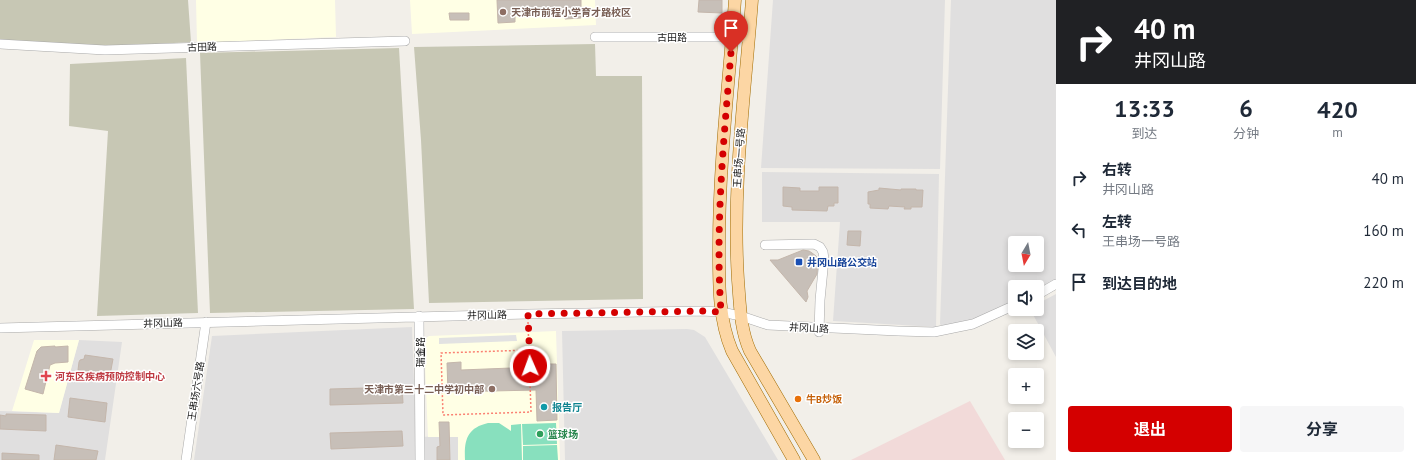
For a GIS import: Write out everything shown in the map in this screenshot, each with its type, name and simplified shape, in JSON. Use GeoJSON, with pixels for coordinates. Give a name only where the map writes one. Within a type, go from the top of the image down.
{"type":"FeatureCollection","features":[{"type":"Feature","properties":{"kind":"main road","name":"王串场一号路"},"geometry":{"type":"LineString","coordinates":[[735,0],[719,205],[722,314],[727,340],[732,352],[795,460]]}},
{"type":"Feature","properties":{"kind":"main road","name":"王串场一号路"},"geometry":{"type":"LineString","coordinates":[[752,0],[738,161],[736,209],[736,249],[741,319],[750,351],[815,460]]}},
{"type":"Feature","properties":{"kind":"main road","name":"王串场一号路"},"geometry":{"type":"LineString","coordinates":[[739,285],[741,319]]}},
{"type":"Feature","properties":{"kind":"street","name":"古田路"},"geometry":{"type":"LineString","coordinates":[[595,37],[749,37]]}},
{"type":"Feature","properties":{"kind":"street","name":"古田路"},"geometry":{"type":"LineString","coordinates":[[0,44],[104,50],[405,41]]}},
{"type":"Feature","properties":{"kind":"street"},"geometry":{"type":"LineString","coordinates":[[765,245],[814,244],[820,247],[824,259],[820,294],[819,330]]}},
{"type":"Feature","properties":{"kind":"street"},"geometry":{"type":"LineString","coordinates":[[1044,292],[1056,284]]}},
{"type":"Feature","properties":{"kind":"street"},"geometry":{"type":"LineString","coordinates":[[1044,293],[1056,288]]}},
{"type":"Feature","properties":{"kind":"street","name":"井冈山路"},"geometry":{"type":"LineString","coordinates":[[0,328],[685,311],[722,314],[741,319],[758,327],[772,329],[934,332],[973,324],[1008,308]]}},
{"type":"Feature","properties":{"kind":"street","name":"井冈山路"},"geometry":{"type":"LineString","coordinates":[[819,330],[900,335],[934,334],[974,326],[1008,312]]}},
{"type":"Feature","properties":{"kind":"street","name":"井冈山路"},"geometry":{"type":"LineString","coordinates":[[419,318],[528,318],[722,314]]}},
{"type":"Feature","properties":{"kind":"street","name":"瑞金路"},"geometry":{"type":"LineString","coordinates":[[419,318],[420,460]]}},
{"type":"Feature","properties":{"kind":"street","name":"井冈山路"},"geometry":{"type":"LineString","coordinates":[[0,332],[206,324]]}},
{"type":"Feature","properties":{"kind":"street","name":"王串场六号路"},"geometry":{"type":"LineString","coordinates":[[186,460],[206,324]]}},
{"type":"Feature","properties":{"kind":"path"},"geometry":{"type":"LineString","coordinates":[[528,318],[530,350],[531,412],[443,415],[441,353],[530,350]]}},
{"type":"Feature","properties":{"kind":"shaded area"},"geometry":{"type":"Polygon","coordinates":[[[0,0],[188,0],[191,42],[104,47],[0,40],[0,0]]]}},
{"type":"Feature","properties":{"kind":"shaded area"},"geometry":{"type":"Polygon","coordinates":[[[196,0],[335,0],[336,37],[197,43],[196,0]]]}},
{"type":"Feature","properties":{"kind":"shaded area","name":"天津市前程小学育才路校区"},"geometry":{"type":"Polygon","coordinates":[[[410,0],[595,0],[596,25],[412,34],[410,0]]]}},
{"type":"Feature","properties":{"kind":"shaded area"},"geometry":{"type":"Polygon","coordinates":[[[773,0],[945,0],[940,169],[761,168],[773,0]]]}},
{"type":"Feature","properties":{"kind":"shaded area"},"geometry":{"type":"Polygon","coordinates":[[[951,0],[1056,0],[1056,280],[1044,286],[1044,280],[1008,280],[1008,304],[989,314],[964,323],[942,326],[940,324],[951,0]]]}},
{"type":"Feature","properties":{"kind":"shaded area"},"geometry":{"type":"Polygon","coordinates":[[[595,44],[596,76],[642,76],[643,299],[429,303],[421,140],[414,47],[595,44]]]}},
{"type":"Feature","properties":{"kind":"shaded area"},"geometry":{"type":"Polygon","coordinates":[[[399,48],[414,309],[210,313],[200,53],[399,48]]]}},
{"type":"Feature","properties":{"kind":"shaded area"},"geometry":{"type":"Polygon","coordinates":[[[186,58],[198,313],[97,316],[108,131],[69,126],[70,64],[186,58]]]}},
{"type":"Feature","properties":{"kind":"shaded area"},"geometry":{"type":"Polygon","coordinates":[[[762,172],[939,174],[936,327],[833,321],[840,222],[762,222],[762,172]]]}},
{"type":"Feature","properties":{"kind":"shaded area"},"geometry":{"type":"Polygon","coordinates":[[[1056,294],[1056,357],[1044,335],[1044,324],[1038,324],[1034,316],[1044,316],[1044,300],[1056,294]]]}},
{"type":"Feature","properties":{"kind":"shaded area"},"geometry":{"type":"Polygon","coordinates":[[[412,327],[416,437],[458,436],[458,460],[194,460],[212,336],[412,327]]]}},
{"type":"Feature","properties":{"kind":"shaded area"},"geometry":{"type":"Polygon","coordinates":[[[694,330],[705,337],[778,460],[565,460],[562,331],[694,330]]]}},
{"type":"Feature","properties":{"kind":"shaded area","name":"天津市第三十二中学初中部"},"geometry":{"type":"Polygon","coordinates":[[[556,331],[560,460],[458,460],[458,437],[428,437],[424,341],[426,338],[429,336],[556,331]]]}},
{"type":"Feature","properties":{"kind":"shaded area"},"geometry":{"type":"Polygon","coordinates":[[[516,335],[517,341],[439,344],[439,338],[516,335]]]}},
{"type":"Feature","properties":{"kind":"shaded area","name":"河东区疾病预防控制中心"},"geometry":{"type":"Polygon","coordinates":[[[34,340],[79,340],[59,413],[12,411],[34,340]]]}},
{"type":"Feature","properties":{"kind":"shaded area"},"geometry":{"type":"Polygon","coordinates":[[[79,340],[122,342],[105,460],[0,460],[0,411],[59,413],[79,340]]]}},
{"type":"Feature","properties":{"kind":"shaded area"},"geometry":{"type":"Polygon","coordinates":[[[970,401],[1005,460],[851,460],[970,401]]]}},
{"type":"Feature","properties":{"kind":"green space"},"geometry":{"type":"Polygon","coordinates":[[[488,423],[499,423],[511,431],[511,425],[521,424],[522,460],[465,460],[465,446],[468,436],[475,428],[488,423]]]}},
{"type":"Feature","properties":{"kind":"green space","name":"篮球场"},"geometry":{"type":"Polygon","coordinates":[[[556,423],[557,444],[523,445],[522,424],[556,423]]]}},
{"type":"Feature","properties":{"kind":"green space","name":"篮球场"},"geometry":{"type":"Polygon","coordinates":[[[557,445],[558,460],[523,460],[523,446],[557,445]]]}},
{"type":"Feature","properties":{"kind":"building"},"geometry":{"type":"Polygon","coordinates":[[[497,0],[581,0],[581,18],[565,19],[565,9],[544,10],[544,12],[533,12],[533,10],[515,11],[515,22],[498,23],[497,0]]]}},
{"type":"Feature","properties":{"kind":"building"},"geometry":{"type":"Polygon","coordinates":[[[699,0],[722,0],[722,13],[698,12],[699,0]]]}},
{"type":"Feature","properties":{"kind":"building"},"geometry":{"type":"Polygon","coordinates":[[[449,13],[469,13],[469,20],[450,20],[449,13]]]}},
{"type":"Feature","properties":{"kind":"building"},"geometry":{"type":"Polygon","coordinates":[[[783,187],[800,188],[800,191],[819,191],[819,187],[838,187],[838,203],[834,203],[834,206],[828,206],[827,211],[792,210],[792,207],[783,206],[783,187]]]}},
{"type":"Feature","properties":{"kind":"building"},"geometry":{"type":"Polygon","coordinates":[[[879,188],[923,190],[922,207],[911,207],[911,209],[889,206],[888,209],[870,208],[870,204],[868,204],[868,192],[879,190],[879,188]]]}},
{"type":"Feature","properties":{"kind":"building"},"geometry":{"type":"Polygon","coordinates":[[[848,231],[861,231],[860,246],[847,245],[848,231]]]}},
{"type":"Feature","properties":{"kind":"building"},"geometry":{"type":"Polygon","coordinates":[[[803,250],[812,253],[818,260],[817,274],[807,291],[808,297],[806,302],[770,260],[778,260],[803,250]]]}},
{"type":"Feature","properties":{"kind":"building"},"geometry":{"type":"Polygon","coordinates":[[[68,346],[68,362],[50,365],[43,394],[25,389],[37,351],[41,347],[68,346]]]}},
{"type":"Feature","properties":{"kind":"building"},"geometry":{"type":"Polygon","coordinates":[[[85,355],[113,359],[110,375],[78,370],[79,362],[80,360],[84,359],[85,355]]]}},
{"type":"Feature","properties":{"kind":"building"},"geometry":{"type":"Polygon","coordinates":[[[511,361],[525,361],[525,364],[556,364],[557,420],[537,421],[536,390],[448,392],[447,363],[461,362],[461,370],[511,368],[511,361]]]}},
{"type":"Feature","properties":{"kind":"building"},"geometry":{"type":"Polygon","coordinates":[[[402,387],[403,403],[330,405],[330,389],[402,387]]]}},
{"type":"Feature","properties":{"kind":"building"},"geometry":{"type":"Polygon","coordinates":[[[70,398],[107,403],[105,422],[68,417],[70,398]]]}},
{"type":"Feature","properties":{"kind":"building"},"geometry":{"type":"Polygon","coordinates":[[[6,414],[46,415],[46,431],[0,429],[0,415],[6,416],[6,414]]]}},
{"type":"Feature","properties":{"kind":"building"},"geometry":{"type":"Polygon","coordinates":[[[439,422],[449,422],[450,460],[437,460],[437,447],[440,446],[439,422]]]}},
{"type":"Feature","properties":{"kind":"building"},"geometry":{"type":"Polygon","coordinates":[[[402,431],[403,446],[331,449],[330,433],[402,431]]]}},
{"type":"Feature","properties":{"kind":"building"},"geometry":{"type":"Polygon","coordinates":[[[56,445],[98,451],[96,460],[54,460],[56,445]]]}},
{"type":"Feature","properties":{"kind":"building"},"geometry":{"type":"Polygon","coordinates":[[[2,453],[39,455],[39,460],[2,460],[2,453]]]}},
{"type":"Feature","properties":{"kind":"place","name":"天津市前程小学育才路校区"},"geometry":{"type":"Point","coordinates":[503,12]}},
{"type":"Feature","properties":{"kind":"place","name":"井冈山路公交站"},"geometry":{"type":"Point","coordinates":[799,262]}},
{"type":"Feature","properties":{"kind":"place","name":"河东区疾病预防控制中心"},"geometry":{"type":"Point","coordinates":[46,376]}},
{"type":"Feature","properties":{"kind":"place","name":"天津市第三十二中学初中部"},"geometry":{"type":"Point","coordinates":[492,389]}},
{"type":"Feature","properties":{"kind":"place","name":"牛B炒饭"},"geometry":{"type":"Point","coordinates":[798,399]}},
{"type":"Feature","properties":{"kind":"place","name":"报告厅"},"geometry":{"type":"Point","coordinates":[544,407]}},
{"type":"Feature","properties":{"kind":"place","name":"篮球场"},"geometry":{"type":"Point","coordinates":[540,434]}},
{"type":"Feature","properties":{"kind":"route"},"geometry":{"type":"LineString","coordinates":[[530,366],[528,314],[701,311],[721,312],[719,205],[731,52]]}}]}
